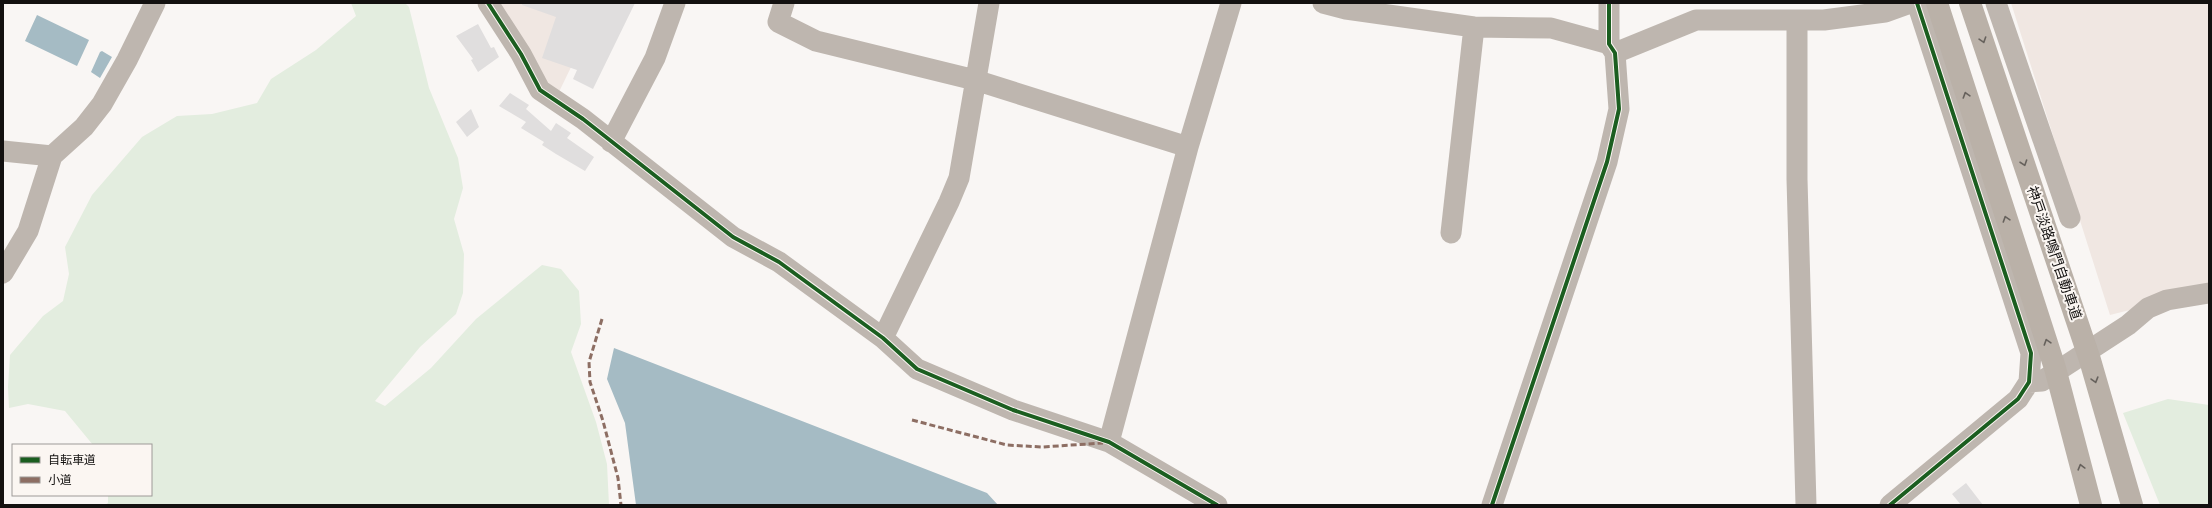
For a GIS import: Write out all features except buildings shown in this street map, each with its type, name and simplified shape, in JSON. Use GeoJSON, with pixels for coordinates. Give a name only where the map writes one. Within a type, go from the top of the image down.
{"type":"FeatureCollection","features":[{"type":"Feature","properties":{"kind":"highway"},"geometry":{"type":"LineString","coordinates":[[1937,3],[2055,368],[2091,505]]}},
{"type":"Feature","properties":{"kind":"highway","name":"神戸淡路鳴門自動車道"},"geometry":{"type":"LineString","coordinates":[[1970,3],[2090,360],[2132,505]]}},
{"type":"Feature","properties":{"kind":"street"},"geometry":{"type":"LineString","coordinates":[[3,273],[28,231],[52,156],[84,127],[102,104],[128,60],[155,3]]}},
{"type":"Feature","properties":{"kind":"street"},"geometry":{"type":"LineString","coordinates":[[488,3],[521,54],[540,90],[583,119],[733,237],[779,262],[883,338],[917,369],[1013,410],[1109,442],[1217,505]]}},
{"type":"Feature","properties":{"kind":"street"},"geometry":{"type":"LineString","coordinates":[[611,142],[656,58],[675,3]]}},
{"type":"Feature","properties":{"kind":"street"},"geometry":{"type":"LineString","coordinates":[[784,3],[778,22],[816,41],[975,80],[1188,147]]}},
{"type":"Feature","properties":{"kind":"street"},"geometry":{"type":"LineString","coordinates":[[883,338],[949,202],[959,178],[989,3]]}},
{"type":"Feature","properties":{"kind":"street"},"geometry":{"type":"LineString","coordinates":[[1109,442],[1188,147],[1231,3]]}},
{"type":"Feature","properties":{"kind":"street"},"geometry":{"type":"LineString","coordinates":[[1323,3],[1359,12],[1474,27],[1551,28],[1612,49],[1696,20],[1824,20],[1885,12],[1910,3]]}},
{"type":"Feature","properties":{"kind":"street"},"geometry":{"type":"LineString","coordinates":[[1492,505],[1606,162],[1619,109],[1612,49],[1609,3]]}},
{"type":"Feature","properties":{"kind":"street"},"geometry":{"type":"LineString","coordinates":[[1890,505],[2018,399],[2029,382],[2031,353],[1917,3]]}},
{"type":"Feature","properties":{"kind":"street"},"geometry":{"type":"LineString","coordinates":[[1996,3],[2070,218]]}},
{"type":"Feature","properties":{"kind":"street"},"geometry":{"type":"LineString","coordinates":[[1797,20],[1798,179],[1806,505]]}},
{"type":"Feature","properties":{"kind":"street"},"geometry":{"type":"LineString","coordinates":[[1450,233],[1474,27]]}},
{"type":"Feature","properties":{"kind":"street"},"geometry":{"type":"LineString","coordinates":[[3,151],[52,156]]}},
{"type":"Feature","properties":{"kind":"street"},"geometry":{"type":"LineString","coordinates":[[2029,382],[2042,381],[2128,325],[2148,308],[2167,300],[2209,293]]}},
{"type":"Feature","properties":{"kind":"shaded area"},"geometry":{"type":"Polygon","coordinates":[[[496,3],[602,3],[558,94],[552,92],[496,3]]]}},
{"type":"Feature","properties":{"kind":"shaded area"},"geometry":{"type":"Polygon","coordinates":[[[2011,3],[2209,3],[2209,290],[2110,315],[2011,3]]]}},
{"type":"Feature","properties":{"kind":"green space"},"geometry":{"type":"Polygon","coordinates":[[[351,3],[405,3],[409,7],[429,88],[458,158],[463,188],[454,219],[464,254],[463,293],[456,314],[420,347],[375,401],[385,406],[431,368],[476,319],[542,265],[561,269],[579,291],[581,324],[571,352],[596,422],[607,464],[609,505],[105,505],[108,503],[108,496],[152,496],[152,444],[92,444],[65,411],[28,404],[9,408],[8,387],[10,355],[43,316],[63,301],[69,274],[65,247],[92,195],[142,137],[177,116],[212,114],[257,103],[271,79],[316,50],[356,16],[351,3]]]}},
{"type":"Feature","properties":{"kind":"green space"},"geometry":{"type":"Polygon","coordinates":[[[2168,399],[2209,405],[2209,505],[2160,505],[2123,413],[2168,399]]]}},
{"type":"Feature","properties":{"kind":"water"},"geometry":{"type":"Polygon","coordinates":[[[37,15],[89,40],[77,66],[25,41],[37,15]]]}},
{"type":"Feature","properties":{"kind":"water"},"geometry":{"type":"Polygon","coordinates":[[[102,51],[112,57],[100,78],[91,72],[100,52],[102,51]]]}},
{"type":"Feature","properties":{"kind":"water"},"geometry":{"type":"Polygon","coordinates":[[[614,348],[987,493],[998,505],[636,505],[625,423],[607,379],[614,348]]]}},
{"type":"Feature","properties":{"kind":"marked path"},"geometry":{"type":"LineString","coordinates":[[602,319],[589,362],[590,382],[603,421],[618,478],[621,505]]}},
{"type":"Feature","properties":{"kind":"marked path"},"geometry":{"type":"LineString","coordinates":[[912,420],[1007,445],[1042,447],[1103,443]]}},
{"type":"Feature","properties":{"kind":"cycle path"},"geometry":{"type":"LineString","coordinates":[[488,3],[521,54],[540,90],[583,119],[733,237],[779,262],[883,338],[917,369],[1013,410],[1109,442],[1217,505]]}},
{"type":"Feature","properties":{"kind":"cycle path"},"geometry":{"type":"LineString","coordinates":[[1492,505],[1607,162],[1619,109],[1615,53],[1609,44],[1609,3]]}},
{"type":"Feature","properties":{"kind":"cycle path"},"geometry":{"type":"LineString","coordinates":[[1890,505],[2018,399],[2029,382],[2031,353],[1917,3]]}}]}
